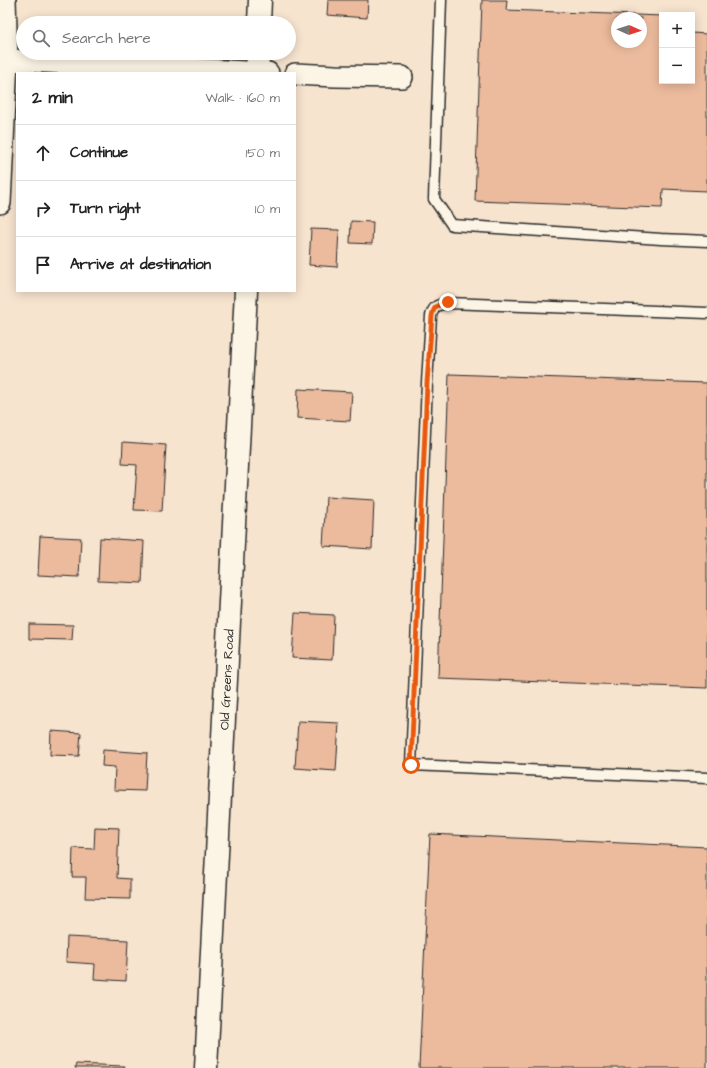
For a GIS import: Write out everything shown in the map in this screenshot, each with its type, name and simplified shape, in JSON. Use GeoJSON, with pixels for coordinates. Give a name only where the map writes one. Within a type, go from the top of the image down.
{"type":"FeatureCollection","features":[{"type":"Feature","properties":{"kind":"street"},"geometry":{"type":"LineString","coordinates":[[0,203],[7,60],[5,0]]}},
{"type":"Feature","properties":{"kind":"street"},"geometry":{"type":"LineString","coordinates":[[259,16],[260,0]]}},
{"type":"Feature","properties":{"kind":"street"},"geometry":{"type":"LineString","coordinates":[[7,60],[238,72]]}},
{"type":"Feature","properties":{"kind":"street"},"geometry":{"type":"LineString","coordinates":[[257,72],[258,60]]}},
{"type":"Feature","properties":{"kind":"street"},"geometry":{"type":"LineString","coordinates":[[296,74],[402,77]]}},
{"type":"Feature","properties":{"kind":"street","name":"Old Greens Road"},"geometry":{"type":"LineString","coordinates":[[206,1068],[246,292]]}},
{"type":"Feature","properties":{"kind":"lane"},"geometry":{"type":"LineString","coordinates":[[441,0],[434,199],[452,225],[707,241]]}},
{"type":"Feature","properties":{"kind":"lane"},"geometry":{"type":"LineString","coordinates":[[707,313],[448,302],[439,304],[433,309],[427,383],[411,765],[707,778]]}},
{"type":"Feature","properties":{"kind":"building"},"geometry":{"type":"Polygon","coordinates":[[[328,0],[368,0],[367,18],[327,15],[328,0]]]}},
{"type":"Feature","properties":{"kind":"building"},"geometry":{"type":"Polygon","coordinates":[[[482,0],[507,0],[506,10],[611,14],[611,48],[647,48],[647,15],[659,16],[659,84],[695,84],[695,33],[707,34],[707,191],[663,189],[662,208],[475,201],[482,0]]]}},
{"type":"Feature","properties":{"kind":"building"},"geometry":{"type":"Polygon","coordinates":[[[351,221],[373,222],[372,244],[350,243],[351,221]]]}},
{"type":"Feature","properties":{"kind":"building"},"geometry":{"type":"Polygon","coordinates":[[[311,229],[339,230],[337,267],[309,265],[311,229]]]}},
{"type":"Feature","properties":{"kind":"building"},"geometry":{"type":"Polygon","coordinates":[[[449,374],[707,383],[707,688],[438,678],[449,374]]]}},
{"type":"Feature","properties":{"kind":"building"},"geometry":{"type":"Polygon","coordinates":[[[298,389],[352,392],[350,421],[297,418],[298,389]]]}},
{"type":"Feature","properties":{"kind":"building"},"geometry":{"type":"Polygon","coordinates":[[[123,442],[166,445],[162,511],[134,510],[137,465],[122,464],[123,442]]]}},
{"type":"Feature","properties":{"kind":"building"},"geometry":{"type":"Polygon","coordinates":[[[326,497],[374,500],[372,549],[323,546],[326,497]]]}},
{"type":"Feature","properties":{"kind":"building"},"geometry":{"type":"Polygon","coordinates":[[[40,536],[81,538],[79,577],[38,575],[40,536]]]}},
{"type":"Feature","properties":{"kind":"building"},"geometry":{"type":"Polygon","coordinates":[[[100,538],[144,541],[142,583],[98,581],[100,538]]]}},
{"type":"Feature","properties":{"kind":"building"},"geometry":{"type":"Polygon","coordinates":[[[295,613],[334,615],[332,660],[292,658],[295,613]]]}},
{"type":"Feature","properties":{"kind":"building"},"geometry":{"type":"Polygon","coordinates":[[[29,624],[73,625],[72,640],[29,639],[29,624]]]}},
{"type":"Feature","properties":{"kind":"building"},"geometry":{"type":"Polygon","coordinates":[[[298,721],[339,723],[336,771],[295,768],[298,721]]]}},
{"type":"Feature","properties":{"kind":"building"},"geometry":{"type":"Polygon","coordinates":[[[51,731],[81,733],[79,756],[50,755],[51,731]]]}},
{"type":"Feature","properties":{"kind":"building"},"geometry":{"type":"Polygon","coordinates":[[[103,750],[147,753],[145,791],[114,790],[115,767],[102,766],[103,750]]]}},
{"type":"Feature","properties":{"kind":"building"},"geometry":{"type":"Polygon","coordinates":[[[95,827],[119,828],[117,878],[130,879],[130,899],[85,898],[86,877],[72,877],[73,848],[94,849],[95,827]]]}},
{"type":"Feature","properties":{"kind":"building"},"geometry":{"type":"Polygon","coordinates":[[[430,834],[707,847],[707,1068],[419,1068],[430,834]]]}},
{"type":"Feature","properties":{"kind":"building"},"geometry":{"type":"Polygon","coordinates":[[[67,937],[128,940],[126,981],[94,979],[95,964],[66,962],[67,937]]]}},
{"type":"Feature","properties":{"kind":"building"},"geometry":{"type":"Polygon","coordinates":[[[76,1064],[124,1066],[124,1068],[75,1068],[76,1064]]]}},
{"type":"Feature","properties":{"kind":"route"},"geometry":{"type":"LineString","coordinates":[[411,765],[427,383],[432,316],[433,309],[439,304],[448,302]]}}]}
